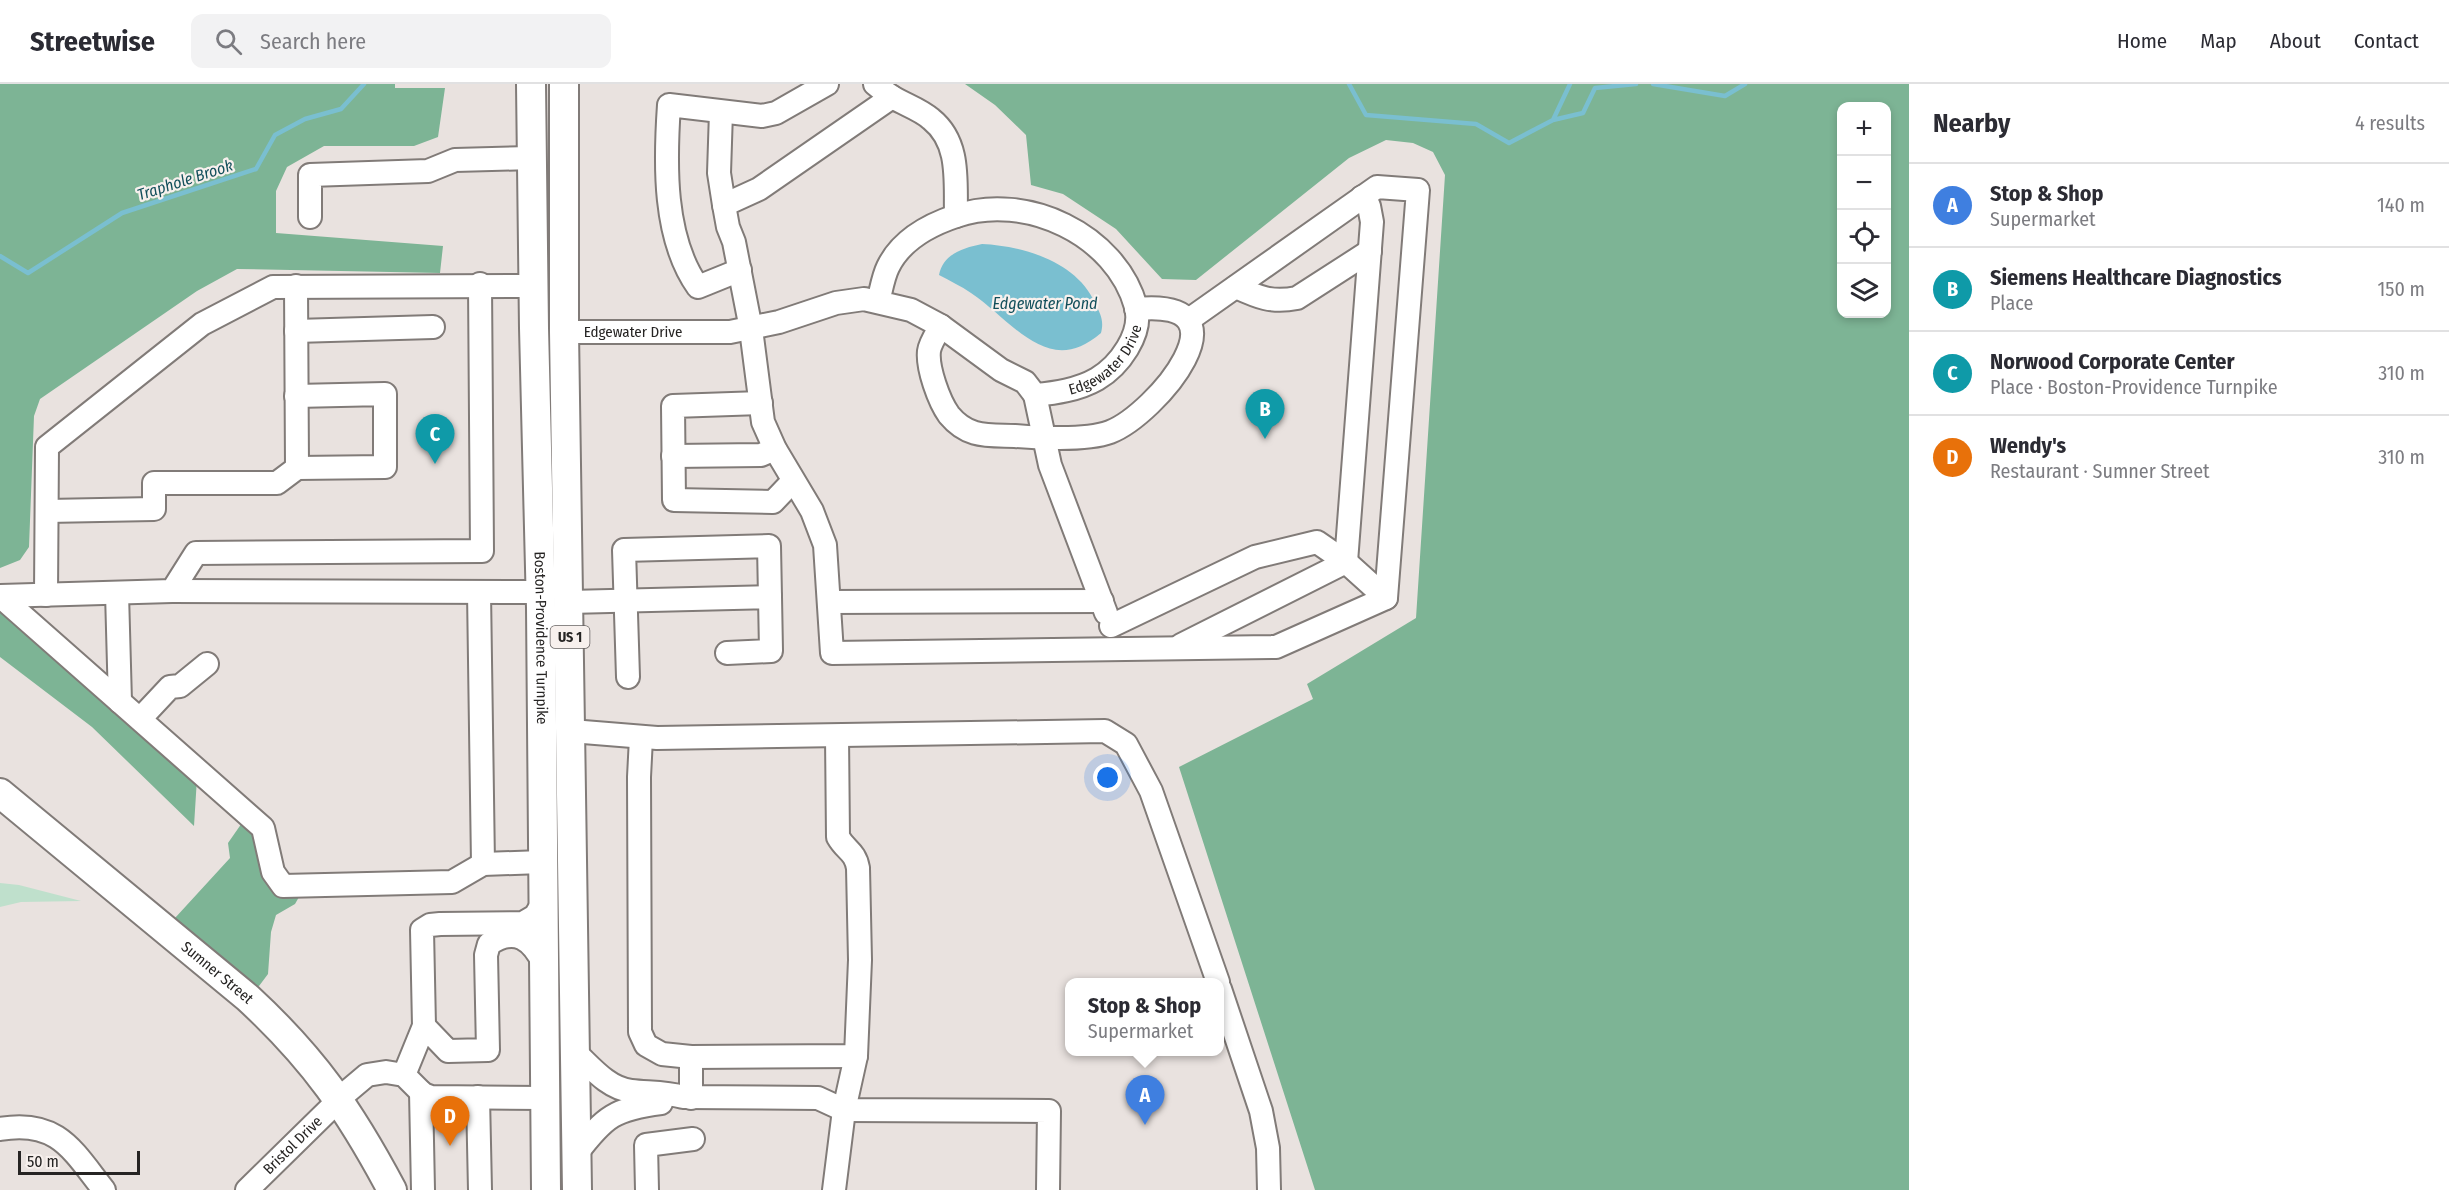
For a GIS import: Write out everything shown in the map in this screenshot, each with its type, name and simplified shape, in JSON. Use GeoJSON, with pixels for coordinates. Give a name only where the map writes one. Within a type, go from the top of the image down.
{"type":"FeatureCollection","features":[{"type":"Feature","properties":{"kind":"main road","name":"Boston-Providence Turnpike"},"geometry":{"type":"LineString","coordinates":[[531,84],[540,592],[546,1190]]}},
{"type":"Feature","properties":{"kind":"main road","name":"Boston-Providence Turnpike"},"geometry":{"type":"LineString","coordinates":[[564,84],[564,332],[577,1190]]}},
{"type":"Feature","properties":{"kind":"main road","name":"Sumner Street"},"geometry":{"type":"LineString","coordinates":[[0,793],[248,998],[296,1044],[339,1100],[368,1144],[392,1190]]}},
{"type":"Feature","properties":{"kind":"street"},"geometry":{"type":"LineString","coordinates":[[740,270],[698,287],[690,275],[671,213],[666,159],[669,105],[762,116],[776,113],[827,84]]}},
{"type":"Feature","properties":{"kind":"street"},"geometry":{"type":"LineString","coordinates":[[724,205],[759,189],[884,91],[931,119],[947,138],[953,151],[955,166],[956,216]]}},
{"type":"Feature","properties":{"kind":"street"},"geometry":{"type":"LineString","coordinates":[[721,112],[719,173],[751,329],[763,422],[775,449],[812,511],[825,545],[832,653],[1276,647],[1386,597]]}},
{"type":"Feature","properties":{"kind":"street"},"geometry":{"type":"LineString","coordinates":[[310,217],[310,175],[428,171],[455,160],[532,158]]}},
{"type":"Feature","properties":{"kind":"street"},"geometry":{"type":"LineString","coordinates":[[1190,319],[1377,187],[1418,190],[1386,597]]}},
{"type":"Feature","properties":{"kind":"street"},"geometry":{"type":"LineString","coordinates":[[1346,562],[1372,222],[1370,206],[1362,197]]}},
{"type":"Feature","properties":{"kind":"street","name":"Edgewater Drive"},"geometry":{"type":"LineString","coordinates":[[564,332],[730,332],[751,329],[836,303],[864,299],[910,309],[940,326],[1001,370],[1025,382],[1035,395],[1082,385],[1097,379],[1126,351],[1136,330],[1136,309],[1125,282],[1095,244],[1059,222],[1033,212],[1010,209],[986,208],[956,216],[929,227],[899,251],[888,267],[878,302]]}},
{"type":"Feature","properties":{"kind":"street"},"geometry":{"type":"LineString","coordinates":[[1236,287],[1263,299],[1283,301],[1297,298],[1370,251]]}},
{"type":"Feature","properties":{"kind":"street"},"geometry":{"type":"LineString","coordinates":[[46,595],[48,447],[202,324],[273,287],[480,284],[533,286]]}},
{"type":"Feature","properties":{"kind":"street"},"geometry":{"type":"LineString","coordinates":[[172,591],[196,553],[482,551],[480,284]]}},
{"type":"Feature","properties":{"kind":"street"},"geometry":{"type":"LineString","coordinates":[[296,286],[297,468]]}},
{"type":"Feature","properties":{"kind":"street"},"geometry":{"type":"LineString","coordinates":[[940,326],[929,350],[932,373],[943,406],[954,421],[971,434],[1042,438],[1079,437],[1108,433],[1130,421],[1158,395],[1180,366],[1192,341],[1193,328],[1190,319],[1170,308],[1158,306],[1136,309]]}},
{"type":"Feature","properties":{"kind":"street"},"geometry":{"type":"LineString","coordinates":[[296,331],[433,327]]}},
{"type":"Feature","properties":{"kind":"street"},"geometry":{"type":"LineString","coordinates":[[47,511],[154,509],[154,483],[277,483],[297,468],[385,468],[385,394],[296,396]]}},
{"type":"Feature","properties":{"kind":"street"},"geometry":{"type":"LineString","coordinates":[[1035,395],[1042,438],[1050,465],[1120,649]]}},
{"type":"Feature","properties":{"kind":"street"},"geometry":{"type":"LineString","coordinates":[[761,403],[673,406],[674,500],[773,502],[793,481]]}},
{"type":"Feature","properties":{"kind":"street"},"geometry":{"type":"LineString","coordinates":[[673,456],[761,455],[775,449]]}},
{"type":"Feature","properties":{"kind":"street"},"geometry":{"type":"LineString","coordinates":[[1112,626],[1256,557],[1317,542],[1346,562],[1386,597]]}},
{"type":"Feature","properties":{"kind":"street"},"geometry":{"type":"LineString","coordinates":[[628,677],[624,550],[769,546],[771,651],[727,653]]}},
{"type":"Feature","properties":{"kind":"street"},"geometry":{"type":"LineString","coordinates":[[1175,648],[1346,562]]}},
{"type":"Feature","properties":{"kind":"street"},"geometry":{"type":"LineString","coordinates":[[0,596],[172,591],[540,592]]}},
{"type":"Feature","properties":{"kind":"street"},"geometry":{"type":"LineString","coordinates":[[479,592],[483,864]]}},
{"type":"Feature","properties":{"kind":"street"},"geometry":{"type":"LineString","coordinates":[[117,593],[120,702]]}},
{"type":"Feature","properties":{"kind":"street"},"geometry":{"type":"LineString","coordinates":[[0,596],[263,828],[273,872],[283,886],[452,882],[483,864],[542,862]]}},
{"type":"Feature","properties":{"kind":"street"},"geometry":{"type":"LineString","coordinates":[[569,602],[770,597]]}},
{"type":"Feature","properties":{"kind":"street"},"geometry":{"type":"LineString","coordinates":[[829,602],[1102,601]]}},
{"type":"Feature","properties":{"kind":"street"},"geometry":{"type":"LineString","coordinates":[[144,723],[170,687],[180,686],[207,664]]}},
{"type":"Feature","properties":{"kind":"street"},"geometry":{"type":"LineString","coordinates":[[571,731],[641,738],[1105,731],[1126,744],[1151,791],[1217,978]]}},
{"type":"Feature","properties":{"kind":"street"},"geometry":{"type":"LineString","coordinates":[[834,1190],[844,1110],[856,1056],[860,960],[856,856],[843,846],[838,837],[837,736]]}},
{"type":"Feature","properties":{"kind":"street"},"geometry":{"type":"LineString","coordinates":[[641,738],[639,777],[640,1032],[646,1045],[662,1054],[691,1057],[856,1056]]}},
{"type":"Feature","properties":{"kind":"street"},"geometry":{"type":"LineString","coordinates":[[543,903],[535,916],[523,923],[440,924],[424,928],[422,934],[424,1026],[404,1075],[426,1094],[544,1098]]}},
{"type":"Feature","properties":{"kind":"street"},"geometry":{"type":"LineString","coordinates":[[424,1026],[448,1050],[488,1050],[486,955],[489,944],[506,938],[527,940],[536,949],[544,964]]}},
{"type":"Feature","properties":{"kind":"street"},"geometry":{"type":"LineString","coordinates":[[1224,1001],[1261,1111],[1268,1148],[1269,1190]]}},
{"type":"Feature","properties":{"kind":"street"},"geometry":{"type":"LineString","coordinates":[[576,1053],[610,1084],[628,1091],[671,1093],[687,1098]]}},
{"type":"Feature","properties":{"kind":"street"},"geometry":{"type":"LineString","coordinates":[[687,1098],[691,1057]]}},
{"type":"Feature","properties":{"kind":"street","name":"Bristol Drive"},"geometry":{"type":"LineString","coordinates":[[247,1190],[367,1075],[386,1072],[404,1075]]}},
{"type":"Feature","properties":{"kind":"street"},"geometry":{"type":"LineString","coordinates":[[423,1190],[426,1094]]}},
{"type":"Feature","properties":{"kind":"street"},"geometry":{"type":"LineString","coordinates":[[426,1094],[431,1178],[434,1190]]}},
{"type":"Feature","properties":{"kind":"street"},"geometry":{"type":"LineString","coordinates":[[478,1096],[480,1190]]}},
{"type":"Feature","properties":{"kind":"street"},"geometry":{"type":"LineString","coordinates":[[577,1153],[596,1128],[617,1112],[687,1098],[818,1098],[844,1110],[1049,1112],[1048,1190]]}},
{"type":"Feature","properties":{"kind":"street"},"geometry":{"type":"LineString","coordinates":[[466,1190],[470,1183],[471,1130],[473,1123],[479,1120]]}},
{"type":"Feature","properties":{"kind":"street"},"geometry":{"type":"LineString","coordinates":[[0,1129],[17,1127],[37,1129],[60,1138],[70,1147],[104,1190]]}},
{"type":"Feature","properties":{"kind":"street"},"geometry":{"type":"LineString","coordinates":[[647,1190],[646,1145],[693,1139]]}},
{"type":"Feature","properties":{"kind":"green space"},"geometry":{"type":"Polygon","coordinates":[[[0,84],[395,84],[395,88],[445,88],[438,137],[414,146],[324,146],[287,167],[276,191],[276,233],[443,246],[440,273],[237,269],[197,291],[40,399],[34,416],[29,547],[20,560],[0,568],[0,84]]]}},
{"type":"Feature","properties":{"kind":"green space"},"geometry":{"type":"Polygon","coordinates":[[[965,84],[1909,84],[1909,1190],[1315,1190],[1179,767],[1313,699],[1307,684],[1416,618],[1445,175],[1433,152],[1413,143],[1386,140],[1349,158],[1196,280],[1162,279],[1116,229],[1063,194],[1031,185],[1026,135],[995,105],[965,84]]]}},
{"type":"Feature","properties":{"kind":"green space"},"geometry":{"type":"Polygon","coordinates":[[[0,611],[197,778],[194,826],[92,727],[0,657],[0,611]]]}},
{"type":"Feature","properties":{"kind":"green space"},"geometry":{"type":"Polygon","coordinates":[[[244,820],[251,826],[284,895],[299,897],[295,904],[276,915],[271,932],[268,974],[259,986],[245,987],[175,918],[230,858],[228,843],[244,820]]]}},
{"type":"Feature","properties":{"kind":"green space"},"geometry":{"type":"Polygon","coordinates":[[[0,883],[19,885],[81,901],[21,902],[0,907],[0,883]]]}},
{"type":"Feature","properties":{"kind":"water","name":"Edgewater Pond"},"geometry":{"type":"Polygon","coordinates":[[[982,244],[1015,248],[1031,253],[1048,259],[1076,277],[1087,289],[1095,303],[1101,318],[1101,333],[1082,346],[1064,350],[1048,348],[1032,341],[971,293],[939,275],[949,257],[961,250],[982,244]]]}},
{"type":"Feature","properties":{"kind":"waterway","name":"Traphole Brook"},"geometry":{"type":"LineString","coordinates":[[0,256],[28,273],[122,213],[256,169],[275,135],[305,119],[341,109],[364,84]]}},
{"type":"Feature","properties":{"kind":"waterway","name":"Traphole Brook"},"geometry":{"type":"LineString","coordinates":[[1349,84],[1366,115],[1476,124],[1509,143],[1553,120],[1570,84]]}},
{"type":"Feature","properties":{"kind":"waterway"},"geometry":{"type":"LineString","coordinates":[[1553,120],[1583,113],[1595,88],[1636,84]]}},
{"type":"Feature","properties":{"kind":"waterway"},"geometry":{"type":"LineString","coordinates":[[1653,84],[1725,96],[1745,84]]}},
{"type":"Feature","properties":{"kind":"place","name":"Siemens Healthcare Diagnostics"},"geometry":{"type":"Point","coordinates":[1265,439]}},
{"type":"Feature","properties":{"kind":"place","name":"Norwood Corporate Center"},"geometry":{"type":"Point","coordinates":[435,464]}},
{"type":"Feature","properties":{"kind":"place","name":"Stop & Shop"},"geometry":{"type":"Point","coordinates":[1145,1125]}},
{"type":"Feature","properties":{"kind":"place","name":"Wendy's"},"geometry":{"type":"Point","coordinates":[450,1146]}}]}
